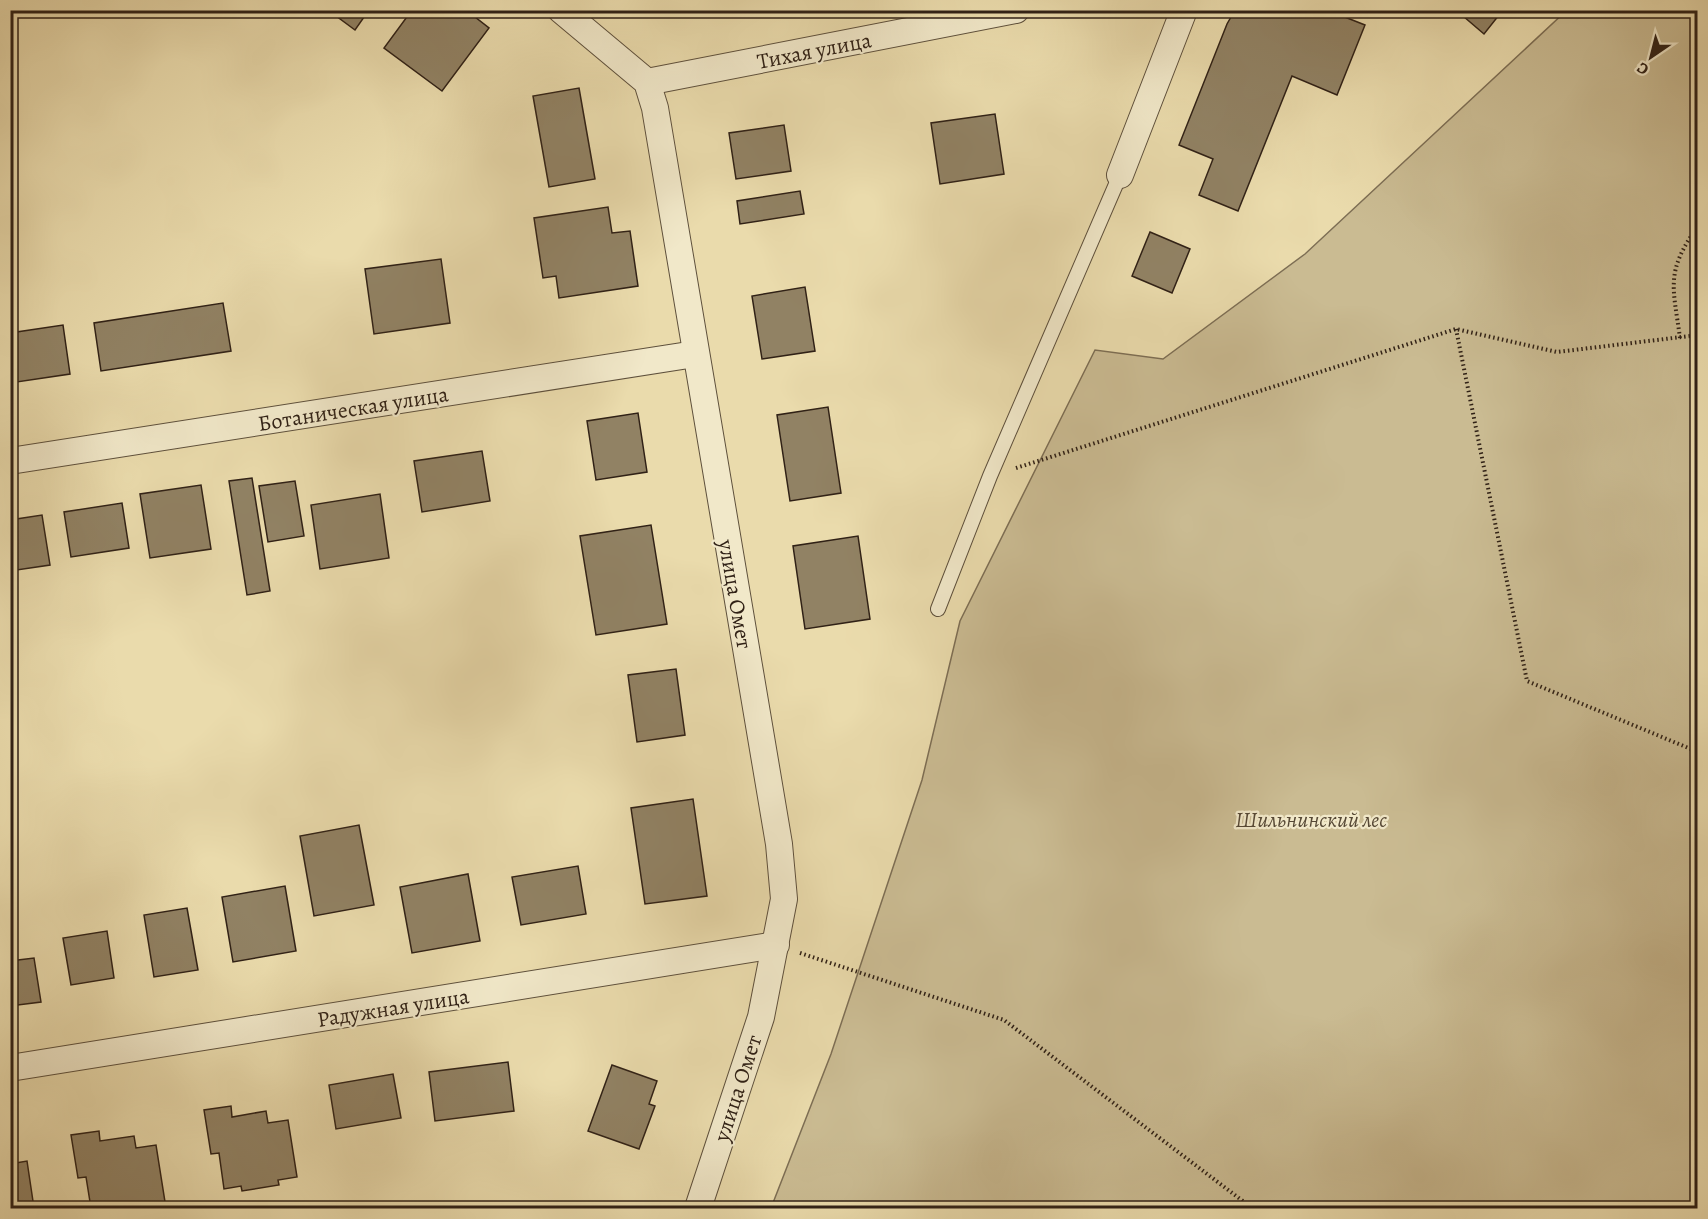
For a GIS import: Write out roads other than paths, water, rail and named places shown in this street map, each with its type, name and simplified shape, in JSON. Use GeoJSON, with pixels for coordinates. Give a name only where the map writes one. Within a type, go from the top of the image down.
{"type":"FeatureCollection","features":[{"type":"Feature","properties":{"kind":"street"},"geometry":{"type":"LineString","coordinates":[[561,10],[647,82]]}},
{"type":"Feature","properties":{"kind":"street","name":"Тихая улица"},"geometry":{"type":"LineString","coordinates":[[647,82],[1016,10]]}},
{"type":"Feature","properties":{"kind":"street"},"geometry":{"type":"LineString","coordinates":[[1120,175],[1184,10]]}},
{"type":"Feature","properties":{"kind":"street","name":"улица Омет"},"geometry":{"type":"LineString","coordinates":[[647,82],[655,108],[779,844],[784,899],[761,1017],[698,1209]]}},
{"type":"Feature","properties":{"kind":"street","name":"Ботаническая улица"},"geometry":{"type":"LineString","coordinates":[[10,461],[695,354]]}},
{"type":"Feature","properties":{"kind":"street","name":"Радужная улица"},"geometry":{"type":"LineString","coordinates":[[10,1068],[776,945]]}},
{"type":"Feature","properties":{"kind":"lane"},"geometry":{"type":"LineString","coordinates":[[938,609],[990,477],[1120,175]]}},
{"type":"Feature","properties":{"kind":"park label","name":"Шильнинский лес"},"geometry":{"type":"Point","coordinates":[1311,819]}}]}
